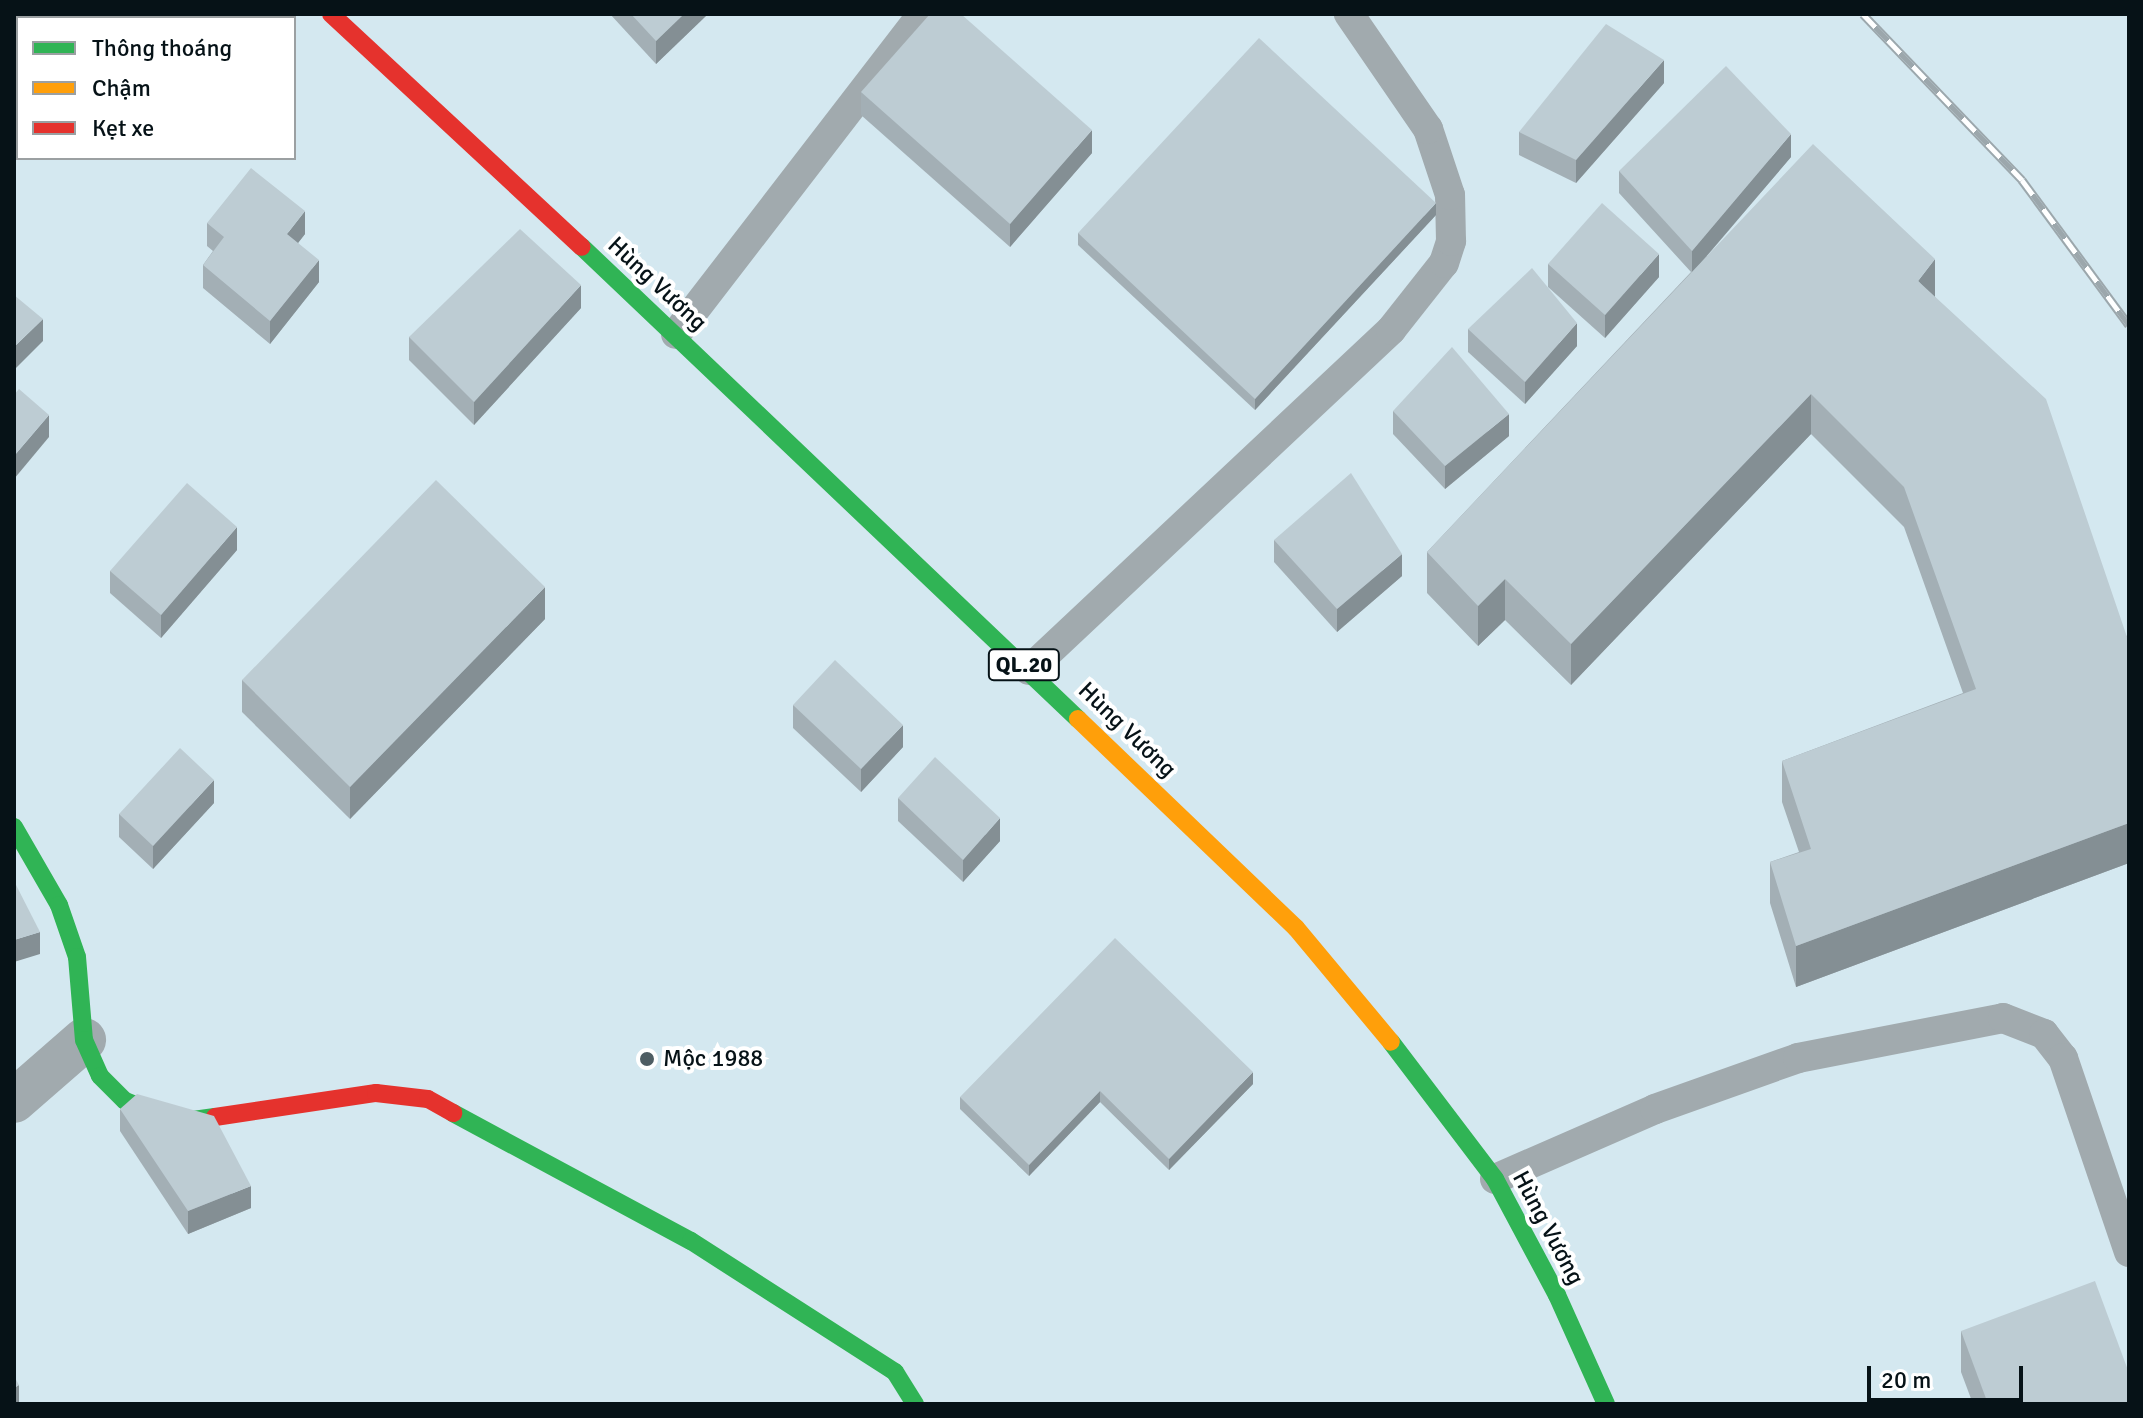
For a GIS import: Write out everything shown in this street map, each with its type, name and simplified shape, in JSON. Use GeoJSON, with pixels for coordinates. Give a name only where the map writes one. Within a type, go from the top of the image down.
{"type":"FeatureCollection","features":[{"type":"Feature","properties":{"kind":"main road","name":"Hùng Vương"},"geometry":{"type":"LineString","coordinates":[[331,14],[676,334],[1296,928],[1412,1067],[1495,1179],[1557,1295],[1606,1404]]}},
{"type":"Feature","properties":{"kind":"main road"},"geometry":{"type":"LineString","coordinates":[[14,827],[59,905],[77,957],[84,1040],[100,1076],[125,1101],[179,1122],[348,1095],[428,1099],[691,1241],[895,1372],[915,1404]]}},
{"type":"Feature","properties":{"kind":"street"},"geometry":{"type":"LineString","coordinates":[[15,1102],[84,1040]]}},
{"type":"Feature","properties":{"kind":"lane"},"geometry":{"type":"LineString","coordinates":[[676,334],[922,14]]}},
{"type":"Feature","properties":{"kind":"lane"},"geometry":{"type":"LineString","coordinates":[[1029,670],[1391,330],[1444,263],[1451,241],[1450,195],[1428,129],[1349,14]]}},
{"type":"Feature","properties":{"kind":"lane"},"geometry":{"type":"LineString","coordinates":[[1495,1179],[1655,1109],[1798,1058],[2003,1018],[2044,1034],[2063,1058],[2129,1252]]}},
{"type":"Feature","properties":{"kind":"building"},"geometry":{"type":"Polygon","coordinates":[[[631,14],[684,14],[656,41],[631,14]]]}},
{"type":"Feature","properties":{"kind":"building"},"geometry":{"type":"Polygon","coordinates":[[[930,14],[961,14],[1092,130],[1010,224],[861,92],[930,14]]]}},
{"type":"Feature","properties":{"kind":"building"},"geometry":{"type":"Polygon","coordinates":[[[1606,24],[1664,60],[1576,160],[1519,132],[1606,24]]]}},
{"type":"Feature","properties":{"kind":"building"},"geometry":{"type":"Polygon","coordinates":[[[1259,38],[1436,203],[1255,399],[1078,233],[1259,38]]]}},
{"type":"Feature","properties":{"kind":"building"},"geometry":{"type":"Polygon","coordinates":[[[1726,66],[1791,134],[1692,251],[1619,171],[1726,66]]]}},
{"type":"Feature","properties":{"kind":"building"},"geometry":{"type":"Polygon","coordinates":[[[1813,144],[1935,259],[1918,281],[2046,399],[2129,636],[2129,823],[1796,946],[1770,862],[1811,849],[1782,761],[1976,689],[1904,487],[1811,394],[1571,644],[1505,579],[1478,606],[1427,552],[1813,144]]]}},
{"type":"Feature","properties":{"kind":"building"},"geometry":{"type":"Polygon","coordinates":[[[251,168],[305,211],[287,234],[319,260],[270,321],[203,265],[224,237],[207,223],[251,168]]]}},
{"type":"Feature","properties":{"kind":"building"},"geometry":{"type":"Polygon","coordinates":[[[1602,203],[1659,254],[1605,315],[1548,264],[1602,203]]]}},
{"type":"Feature","properties":{"kind":"building"},"geometry":{"type":"Polygon","coordinates":[[[520,229],[581,285],[474,402],[409,337],[520,229]]]}},
{"type":"Feature","properties":{"kind":"building"},"geometry":{"type":"Polygon","coordinates":[[[1532,268],[1577,323],[1525,382],[1468,329],[1532,268]]]}},
{"type":"Feature","properties":{"kind":"building"},"geometry":{"type":"Polygon","coordinates":[[[14,295],[43,319],[14,347],[14,295]]]}},
{"type":"Feature","properties":{"kind":"building"},"geometry":{"type":"Polygon","coordinates":[[[1452,347],[1509,414],[1445,466],[1393,411],[1452,347]]]}},
{"type":"Feature","properties":{"kind":"building"},"geometry":{"type":"Polygon","coordinates":[[[19,389],[49,415],[14,456],[14,395],[19,389]]]}},
{"type":"Feature","properties":{"kind":"building"},"geometry":{"type":"Polygon","coordinates":[[[1351,473],[1402,554],[1337,609],[1274,540],[1351,473]]]}},
{"type":"Feature","properties":{"kind":"building"},"geometry":{"type":"Polygon","coordinates":[[[436,480],[545,587],[350,787],[242,680],[436,480]]]}},
{"type":"Feature","properties":{"kind":"building"},"geometry":{"type":"Polygon","coordinates":[[[187,483],[237,527],[161,615],[110,571],[187,483]]]}},
{"type":"Feature","properties":{"kind":"building"},"geometry":{"type":"Polygon","coordinates":[[[835,660],[903,725],[861,769],[793,705],[835,660]]]}},
{"type":"Feature","properties":{"kind":"building"},"geometry":{"type":"Polygon","coordinates":[[[180,748],[214,780],[153,846],[119,814],[180,748]]]}},
{"type":"Feature","properties":{"kind":"building"},"geometry":{"type":"Polygon","coordinates":[[[935,757],[1000,818],[963,860],[898,798],[935,757]]]}},
{"type":"Feature","properties":{"kind":"building"},"geometry":{"type":"Polygon","coordinates":[[[14,881],[40,932],[14,940],[14,881]]]}},
{"type":"Feature","properties":{"kind":"building"},"geometry":{"type":"Polygon","coordinates":[[[1115,938],[1253,1072],[1169,1159],[1100,1091],[1029,1165],[960,1097],[1115,938]]]}},
{"type":"Feature","properties":{"kind":"building"},"geometry":{"type":"Polygon","coordinates":[[[137,1094],[214,1116],[251,1186],[188,1211],[120,1109],[137,1094]]]}},
{"type":"Feature","properties":{"kind":"building"},"geometry":{"type":"Polygon","coordinates":[[[2095,1281],[2129,1373],[2129,1404],[1988,1404],[1961,1331],[2095,1281]]]}},
{"type":"Feature","properties":{"kind":"railway"},"geometry":{"type":"LineString","coordinates":[[1863,14],[2022,180],[2129,325]]}},
{"type":"Feature","properties":{"kind":"traffic: fast"},"geometry":{"type":"LineString","coordinates":[[582,247],[1078,719]]}},
{"type":"Feature","properties":{"kind":"traffic: fast"},"geometry":{"type":"LineString","coordinates":[[14,827],[59,905],[77,957],[84,1040],[100,1076],[125,1101],[179,1122],[215,1117]]}},
{"type":"Feature","properties":{"kind":"traffic: fast"},"geometry":{"type":"LineString","coordinates":[[1391,1042],[1495,1179],[1557,1295],[1606,1404]]}},
{"type":"Feature","properties":{"kind":"traffic: fast"},"geometry":{"type":"LineString","coordinates":[[453,1113],[691,1241],[895,1372],[915,1404]]}},
{"type":"Feature","properties":{"kind":"traffic: slow"},"geometry":{"type":"LineString","coordinates":[[1078,719],[1296,928],[1391,1042]]}},
{"type":"Feature","properties":{"kind":"traffic: jam"},"geometry":{"type":"LineString","coordinates":[[331,14],[582,247]]}},
{"type":"Feature","properties":{"kind":"traffic: jam"},"geometry":{"type":"LineString","coordinates":[[215,1117],[376,1093],[428,1099],[453,1113]]}},
{"type":"Feature","properties":{"kind":"place","name":"Mộc 1988"},"geometry":{"type":"Point","coordinates":[647,1059]}}]}
